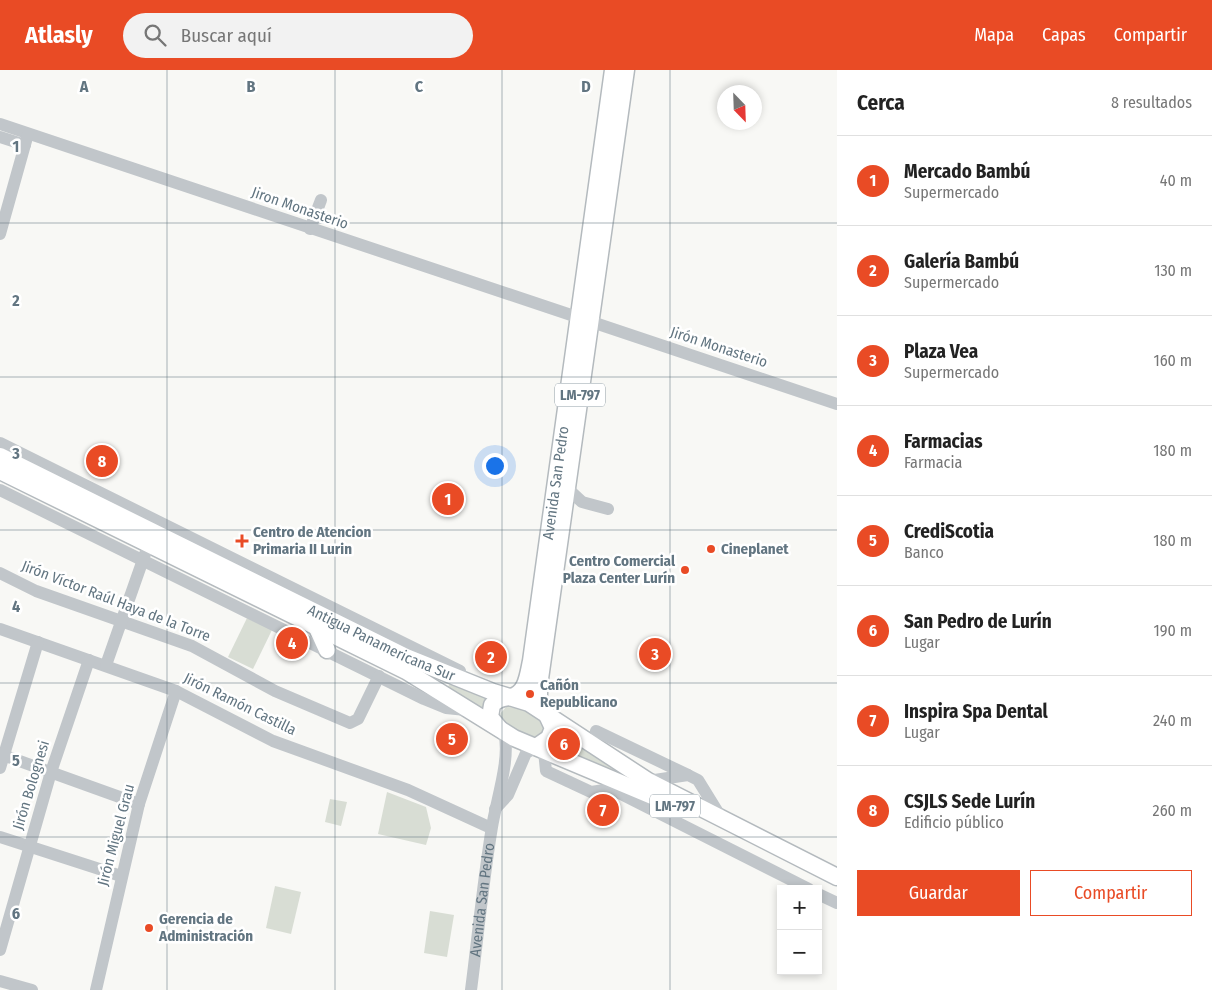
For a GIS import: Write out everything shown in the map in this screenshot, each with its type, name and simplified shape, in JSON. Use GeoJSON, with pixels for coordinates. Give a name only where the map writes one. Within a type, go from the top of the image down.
{"type":"FeatureCollection","features":[{"type":"Feature","properties":{"kind":"main road","name":"Avenida San Pedro"},"geometry":{"type":"LineString","coordinates":[[540,749],[551,735],[553,728],[539,698],[539,686],[568,489],[584,318],[614,70]]}},
{"type":"Feature","properties":{"kind":"main road","name":"Avenida San Pedro"},"geometry":{"type":"LineString","coordinates":[[504,733],[492,722],[490,709],[499,699],[518,694],[524,686],[531,661],[584,318],[626,70]]}},
{"type":"Feature","properties":{"kind":"main road","name":"Antigua Panamericana Sur"},"geometry":{"type":"LineString","coordinates":[[0,456],[316,626],[406,671],[504,733],[540,749],[640,783],[722,819],[810,877],[837,877]]}},
{"type":"Feature","properties":{"kind":"main road","name":"Antigua Panamericana Sur"},"geometry":{"type":"LineString","coordinates":[[0,472],[151,538],[406,656],[493,692],[536,706],[548,718],[640,783],[837,890]]}},
{"type":"Feature","properties":{"kind":"main road"},"geometry":{"type":"LineString","coordinates":[[316,626],[327,650]]}},
{"type":"Feature","properties":{"kind":"street","name":"Jiron Monasterio"},"geometry":{"type":"LineString","coordinates":[[0,124],[27,140],[584,318]]}},
{"type":"Feature","properties":{"kind":"street"},"geometry":{"type":"LineString","coordinates":[[0,137],[27,140],[0,234]]}},
{"type":"Feature","properties":{"kind":"street"},"geometry":{"type":"LineString","coordinates":[[310,229],[321,200]]}},
{"type":"Feature","properties":{"kind":"street","name":"Jirón Monasterio"},"geometry":{"type":"LineString","coordinates":[[584,318],[837,404]]}},
{"type":"Feature","properties":{"kind":"street"},"geometry":{"type":"LineString","coordinates":[[0,443],[485,683],[493,692]]}},
{"type":"Feature","properties":{"kind":"street"},"geometry":{"type":"LineString","coordinates":[[568,489],[582,502],[608,509]]}},
{"type":"Feature","properties":{"kind":"street"},"geometry":{"type":"LineString","coordinates":[[0,490],[446,708],[469,710]]}},
{"type":"Feature","properties":{"kind":"street"},"geometry":{"type":"LineString","coordinates":[[563,517],[572,507],[582,502]]}},
{"type":"Feature","properties":{"kind":"street"},"geometry":{"type":"LineString","coordinates":[[106,665],[151,538]]}},
{"type":"Feature","properties":{"kind":"street","name":"Jirón Víctor Raúl Haya de la Torre"},"geometry":{"type":"LineString","coordinates":[[0,573],[36,592],[192,646],[276,691],[350,723],[355,722],[379,676]]}},
{"type":"Feature","properties":{"kind":"street","name":"Jirón Ramón Castilla"},"geometry":{"type":"LineString","coordinates":[[0,629],[176,691],[273,741],[408,790],[491,828]]}},
{"type":"Feature","properties":{"kind":"street"},"geometry":{"type":"LineString","coordinates":[[0,768],[2,755],[38,642]]}},
{"type":"Feature","properties":{"kind":"street","name":"Jirón Bolognesi"},"geometry":{"type":"LineString","coordinates":[[1,946],[29,846],[89,660]]}},
{"type":"Feature","properties":{"kind":"street","name":"Jirón Miguel Grau"},"geometry":{"type":"LineString","coordinates":[[96,990],[139,804],[176,691]]}},
{"type":"Feature","properties":{"kind":"street"},"geometry":{"type":"LineString","coordinates":[[596,731],[698,780],[722,819]]}},
{"type":"Feature","properties":{"kind":"street","name":"Avenida San Pedro"},"geometry":{"type":"LineString","coordinates":[[471,990],[491,828],[504,760],[506,742],[504,733]]}},
{"type":"Feature","properties":{"kind":"street"},"geometry":{"type":"LineString","coordinates":[[540,749],[546,771],[590,792],[688,775]]}},
{"type":"Feature","properties":{"kind":"street","name":"Avenida San Pedro"},"geometry":{"type":"LineString","coordinates":[[495,809],[508,795],[526,753],[540,749]]}},
{"type":"Feature","properties":{"kind":"street"},"geometry":{"type":"LineString","coordinates":[[2,755],[139,804]]}},
{"type":"Feature","properties":{"kind":"street"},"geometry":{"type":"LineString","coordinates":[[611,789],[810,877]]}},
{"type":"Feature","properties":{"kind":"street"},"geometry":{"type":"LineString","coordinates":[[0,837],[121,876]]}},
{"type":"Feature","properties":{"kind":"street"},"geometry":{"type":"LineString","coordinates":[[822,896],[837,903]]}},
{"type":"Feature","properties":{"kind":"street"},"geometry":{"type":"LineString","coordinates":[[0,981],[32,990]]}},
{"type":"Feature","properties":{"kind":"shaded area"},"geometry":{"type":"Polygon","coordinates":[[[247,618],[272,630],[253,669],[228,657],[247,618]]]}},
{"type":"Feature","properties":{"kind":"shaded area"},"geometry":{"type":"Polygon","coordinates":[[[451,682],[492,695],[484,704],[483,713],[447,688],[451,682]]]}},
{"type":"Feature","properties":{"kind":"shaded area"},"geometry":{"type":"Polygon","coordinates":[[[506,707],[525,711],[535,717],[540,721],[546,732],[539,737],[522,733],[511,727],[500,714],[506,707]]]}},
{"type":"Feature","properties":{"kind":"shaded area"},"geometry":{"type":"Polygon","coordinates":[[[562,733],[632,780],[553,750],[562,733]]]}},
{"type":"Feature","properties":{"kind":"shaded area"},"geometry":{"type":"Polygon","coordinates":[[[387,792],[426,807],[431,828],[426,845],[378,834],[387,792]]]}},
{"type":"Feature","properties":{"kind":"shaded area"},"geometry":{"type":"Polygon","coordinates":[[[330,799],[347,802],[341,826],[325,822],[330,799]]]}},
{"type":"Feature","properties":{"kind":"shaded area"},"geometry":{"type":"Polygon","coordinates":[[[275,886],[301,892],[291,934],[266,928],[275,886]]]}},
{"type":"Feature","properties":{"kind":"shaded area"},"geometry":{"type":"Polygon","coordinates":[[[430,911],[454,915],[447,957],[424,953],[430,911]]]}},
{"type":"Feature","properties":{"kind":"place","name":"CSJLS Sede Lurín"},"geometry":{"type":"Point","coordinates":[102,461]}},
{"type":"Feature","properties":{"kind":"place","name":"Mercado Bambú"},"geometry":{"type":"Point","coordinates":[448,499]}},
{"type":"Feature","properties":{"kind":"place","name":"Centro de Atencion Primaria II Lurin"},"geometry":{"type":"Point","coordinates":[242,541]}},
{"type":"Feature","properties":{"kind":"place","name":"Cineplanet"},"geometry":{"type":"Point","coordinates":[711,549]}},
{"type":"Feature","properties":{"kind":"place","name":"Centro Comercial Plaza Center Lurín"},"geometry":{"type":"Point","coordinates":[685,570]}},
{"type":"Feature","properties":{"kind":"place","name":"Farmacias"},"geometry":{"type":"Point","coordinates":[292,643]}},
{"type":"Feature","properties":{"kind":"place","name":"Plaza Vea"},"geometry":{"type":"Point","coordinates":[655,654]}},
{"type":"Feature","properties":{"kind":"place","name":"Galería Bambú"},"geometry":{"type":"Point","coordinates":[491,657]}},
{"type":"Feature","properties":{"kind":"place","name":"Cañón Republicano"},"geometry":{"type":"Point","coordinates":[530,694]}},
{"type":"Feature","properties":{"kind":"place","name":"CrediScotia"},"geometry":{"type":"Point","coordinates":[452,739]}},
{"type":"Feature","properties":{"kind":"place","name":"San Pedro de Lurín"},"geometry":{"type":"Point","coordinates":[564,744]}},
{"type":"Feature","properties":{"kind":"place","name":"Inspira Spa Dental"},"geometry":{"type":"Point","coordinates":[603,810]}},
{"type":"Feature","properties":{"kind":"place","name":"Gerencia de Administración"},"geometry":{"type":"Point","coordinates":[149,928]}}]}
